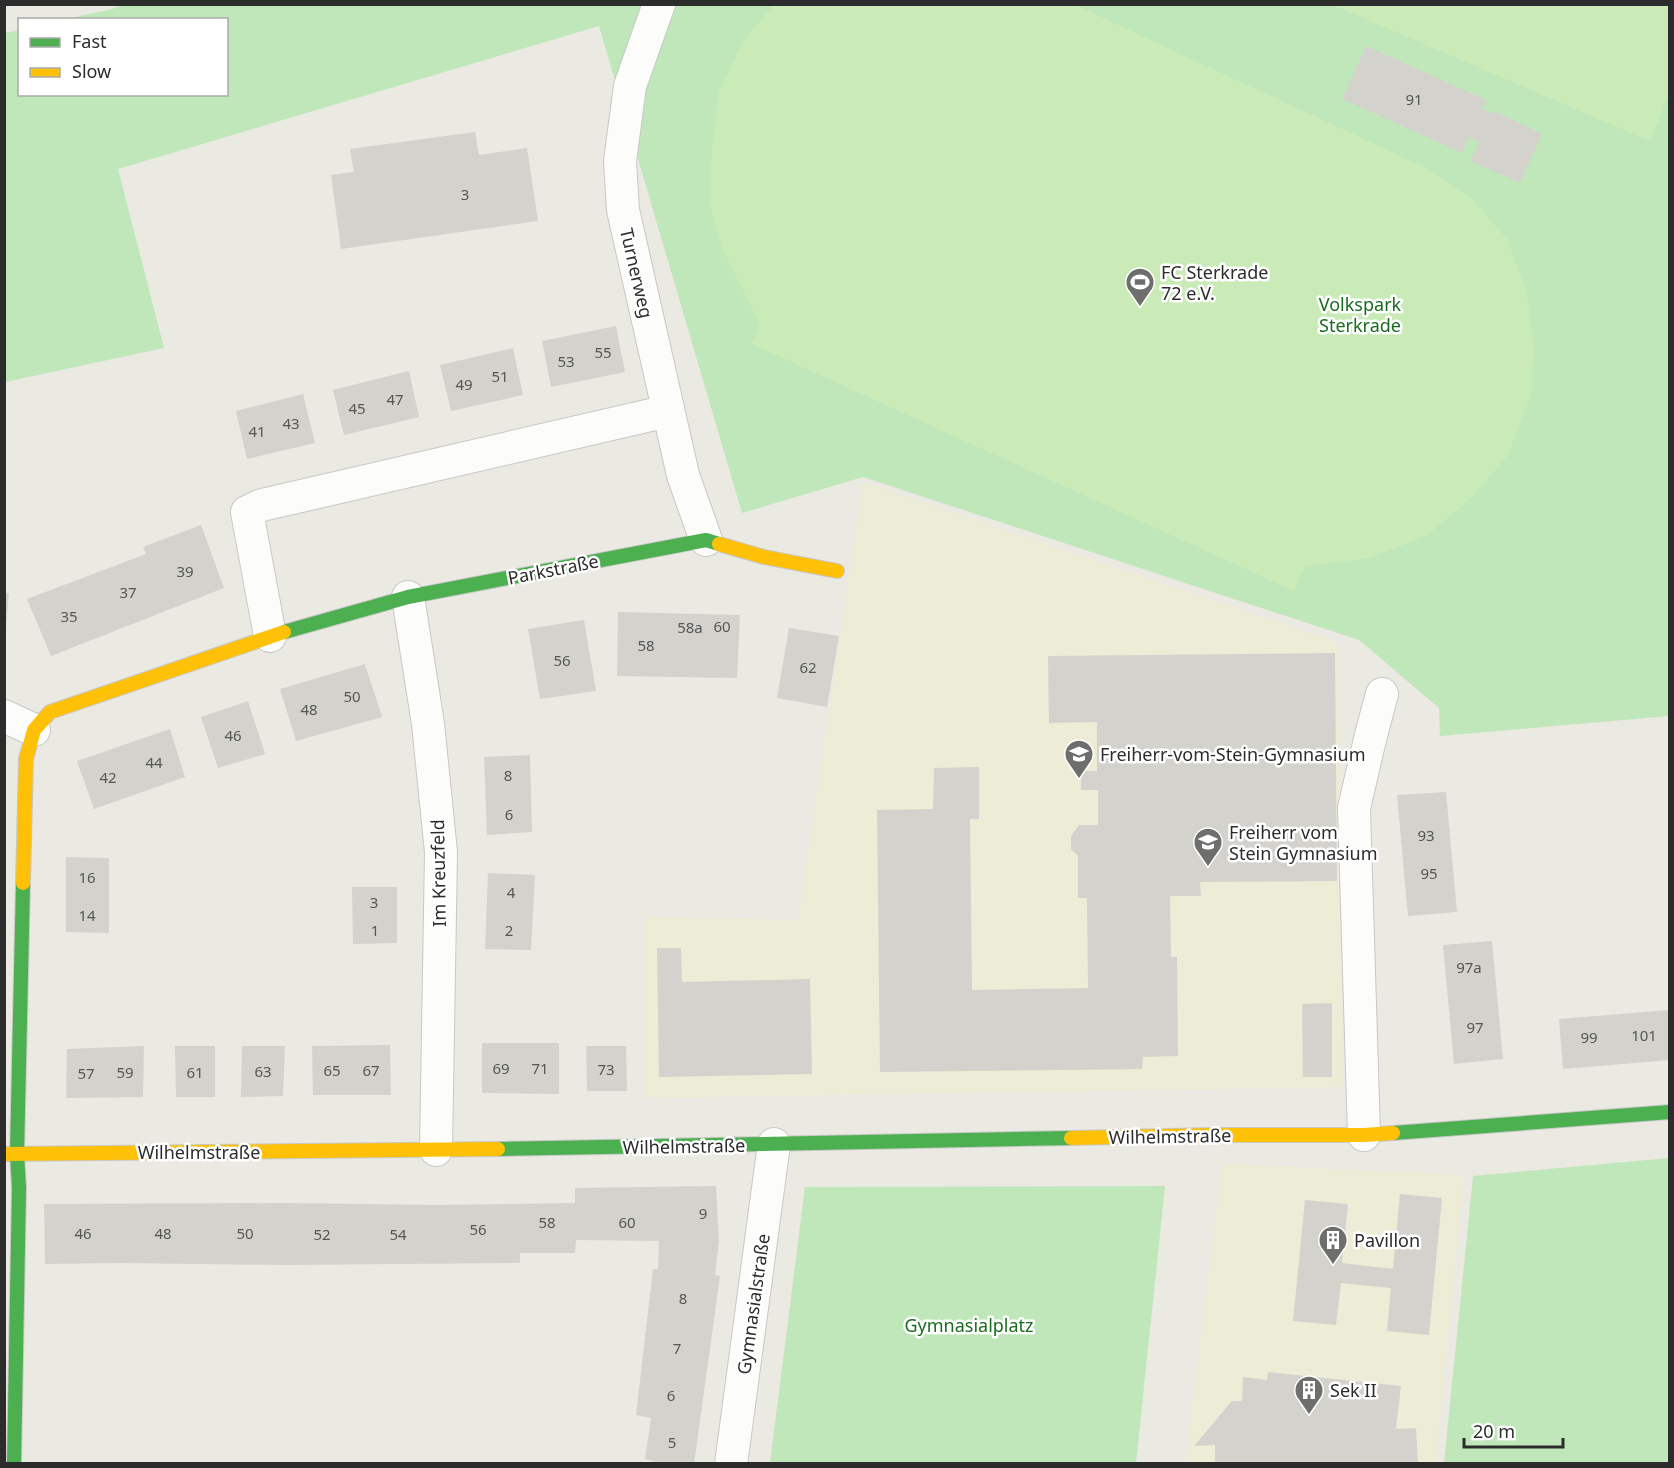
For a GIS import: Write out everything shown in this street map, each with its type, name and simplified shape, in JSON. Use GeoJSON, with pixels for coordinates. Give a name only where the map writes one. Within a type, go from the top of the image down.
{"type":"FeatureCollection","features":[{"type":"Feature","properties":{"kind":"street","name":"Turnerweg"},"geometry":{"type":"LineString","coordinates":[[659,4],[630,86],[620,160],[623,210],[683,475],[706,540]]}},
{"type":"Feature","properties":{"kind":"street"},"geometry":{"type":"LineString","coordinates":[[270,636],[247,512],[262,505],[668,411]]}},
{"type":"Feature","properties":{"kind":"street","name":"Parkstraße"},"geometry":{"type":"LineString","coordinates":[[34,730],[50,712],[270,636],[408,597],[706,540],[764,557],[837,571]]}},
{"type":"Feature","properties":{"kind":"street","name":"Im Kreuzfeld"},"geometry":{"type":"LineString","coordinates":[[408,597],[428,724],[441,852],[436,1150]]}},
{"type":"Feature","properties":{"kind":"street"},"geometry":{"type":"LineString","coordinates":[[1364,1135],[1354,808],[1382,694]]}},
{"type":"Feature","properties":{"kind":"street"},"geometry":{"type":"LineString","coordinates":[[4,716],[34,730],[26,759],[11,1154],[19,1188],[14,1464]]}},
{"type":"Feature","properties":{"kind":"street","name":"Wilhelmstraße"},"geometry":{"type":"LineString","coordinates":[[11,1154],[436,1150],[1213,1135],[1364,1135],[1670,1112]]}},
{"type":"Feature","properties":{"kind":"street","name":"Gymnasialstraße"},"geometry":{"type":"LineString","coordinates":[[731,1464],[774,1144]]}},
{"type":"Feature","properties":{"kind":"shaded area","name":"Freiherr-vom-Stein-Gymnasium"},"geometry":{"type":"Polygon","coordinates":[[[863,482],[1338,643],[1343,1087],[645,1098],[646,917],[798,920],[863,482]]]}},
{"type":"Feature","properties":{"kind":"shaded area"},"geometry":{"type":"Polygon","coordinates":[[[1222,1164],[1464,1175],[1436,1463],[1185,1464],[1222,1164]]]}},
{"type":"Feature","properties":{"kind":"green space","name":"Volkspark Sterkrade"},"geometry":{"type":"Polygon","coordinates":[[[125,4],[1669,5],[1669,716],[1440,736],[1439,708],[1359,640],[863,477],[742,513],[599,26],[118,169],[164,348],[5,382],[4,33],[18,30],[18,96],[228,96],[228,18],[71,18],[125,4]]]}},
{"type":"Feature","properties":{"kind":"green space","name":"FC Sterkrade 72 e.V."},"geometry":{"type":"Polygon","coordinates":[[[774,5],[1075,5],[1422,166],[1470,197],[1507,239],[1526,290],[1534,346],[1531,395],[1508,455],[1471,498],[1426,536],[1370,558],[1305,566],[1294,591],[752,344],[760,324],[723,250],[710,206],[712,149],[719,93],[743,41],[774,5]]]}},
{"type":"Feature","properties":{"kind":"green space"},"geometry":{"type":"Polygon","coordinates":[[[1333,5],[1669,5],[1669,95],[1650,141],[1333,5]]]}},
{"type":"Feature","properties":{"kind":"green space"},"geometry":{"type":"Polygon","coordinates":[[[1669,1158],[1669,1463],[1444,1463],[1473,1176],[1669,1158]]]}},
{"type":"Feature","properties":{"kind":"green space","name":"Gymnasialplatz"},"geometry":{"type":"Polygon","coordinates":[[[1165,1186],[1136,1463],[770,1463],[805,1187],[1165,1186]]]}},
{"type":"Feature","properties":{"kind":"building"},"geometry":{"type":"Polygon","coordinates":[[[1366,46],[1486,100],[1482,109],[1492,113],[1493,111],[1542,134],[1520,183],[1470,161],[1479,142],[1469,137],[1462,153],[1342,99],[1366,46]]]}},
{"type":"Feature","properties":{"kind":"building"},"geometry":{"type":"Polygon","coordinates":[[[475,132],[479,155],[527,148],[538,221],[341,249],[331,175],[354,172],[350,149],[475,132]]]}},
{"type":"Feature","properties":{"kind":"building"},"geometry":{"type":"Polygon","coordinates":[[[616,326],[625,372],[551,387],[542,341],[616,326]]]}},
{"type":"Feature","properties":{"kind":"building"},"geometry":{"type":"Polygon","coordinates":[[[513,348],[523,395],[451,411],[440,365],[513,348]]]}},
{"type":"Feature","properties":{"kind":"building"},"geometry":{"type":"Polygon","coordinates":[[[409,371],[419,417],[344,435],[333,390],[409,371]]]}},
{"type":"Feature","properties":{"kind":"building"},"geometry":{"type":"Polygon","coordinates":[[[303,394],[315,443],[247,459],[236,411],[303,394]]]}},
{"type":"Feature","properties":{"kind":"building"},"geometry":{"type":"Polygon","coordinates":[[[201,525],[224,588],[51,656],[27,599],[146,554],[143,547],[201,525]]]}},
{"type":"Feature","properties":{"kind":"building"},"geometry":{"type":"Polygon","coordinates":[[[4,593],[9,593],[6,626],[4,626],[4,593]]]}},
{"type":"Feature","properties":{"kind":"building"},"geometry":{"type":"Polygon","coordinates":[[[618,612],[740,615],[737,678],[617,676],[618,612]]]}},
{"type":"Feature","properties":{"kind":"building"},"geometry":{"type":"Polygon","coordinates":[[[584,620],[596,691],[540,699],[528,629],[584,620]]]}},
{"type":"Feature","properties":{"kind":"building"},"geometry":{"type":"Polygon","coordinates":[[[789,628],[839,636],[827,707],[777,698],[789,628]]]}},
{"type":"Feature","properties":{"kind":"building","name":"Freiherr vom Stein Gymnasium"},"geometry":{"type":"Polygon","coordinates":[[[1335,653],[1337,881],[1200,882],[1201,896],[1170,896],[1171,957],[1177,957],[1178,1056],[1143,1057],[1142,1069],[880,1072],[877,810],[933,809],[934,768],[979,767],[979,819],[970,819],[972,990],[1088,988],[1087,898],[1078,898],[1078,856],[1071,849],[1071,836],[1079,825],[1098,825],[1098,790],[1081,790],[1081,771],[1097,771],[1097,722],[1049,723],[1048,656],[1335,653]]]}},
{"type":"Feature","properties":{"kind":"building"},"geometry":{"type":"Polygon","coordinates":[[[365,664],[382,717],[296,741],[280,689],[365,664]]]}},
{"type":"Feature","properties":{"kind":"building"},"geometry":{"type":"Polygon","coordinates":[[[248,701],[265,754],[218,768],[201,717],[248,701]]]}},
{"type":"Feature","properties":{"kind":"building"},"geometry":{"type":"Polygon","coordinates":[[[170,729],[185,777],[94,809],[77,761],[170,729]]]}},
{"type":"Feature","properties":{"kind":"building"},"geometry":{"type":"Polygon","coordinates":[[[530,755],[532,832],[487,835],[484,757],[530,755]]]}},
{"type":"Feature","properties":{"kind":"building"},"geometry":{"type":"Polygon","coordinates":[[[1446,792],[1457,912],[1408,916],[1397,795],[1446,792]]]}},
{"type":"Feature","properties":{"kind":"building"},"geometry":{"type":"Polygon","coordinates":[[[66,857],[109,858],[109,933],[66,932],[66,857]]]}},
{"type":"Feature","properties":{"kind":"building"},"geometry":{"type":"Polygon","coordinates":[[[488,873],[535,875],[531,950],[485,949],[488,873]]]}},
{"type":"Feature","properties":{"kind":"building"},"geometry":{"type":"Polygon","coordinates":[[[352,887],[397,887],[397,943],[353,944],[352,887]]]}},
{"type":"Feature","properties":{"kind":"building"},"geometry":{"type":"Polygon","coordinates":[[[1492,941],[1503,1059],[1454,1064],[1443,945],[1492,941]]]}},
{"type":"Feature","properties":{"kind":"building"},"geometry":{"type":"Polygon","coordinates":[[[657,948],[681,948],[682,982],[810,979],[812,1074],[659,1077],[657,948]]]}},
{"type":"Feature","properties":{"kind":"building"},"geometry":{"type":"Polygon","coordinates":[[[1332,1003],[1332,1077],[1303,1077],[1302,1004],[1332,1003]]]}},
{"type":"Feature","properties":{"kind":"building"},"geometry":{"type":"Polygon","coordinates":[[[1670,1010],[1670,1060],[1563,1069],[1559,1019],[1670,1010]]]}},
{"type":"Feature","properties":{"kind":"building"},"geometry":{"type":"Polygon","coordinates":[[[482,1043],[559,1043],[559,1094],[482,1093],[482,1043]]]}},
{"type":"Feature","properties":{"kind":"building"},"geometry":{"type":"Polygon","coordinates":[[[390,1045],[391,1095],[313,1095],[312,1046],[390,1045]]]}},
{"type":"Feature","properties":{"kind":"building"},"geometry":{"type":"Polygon","coordinates":[[[144,1046],[143,1097],[66,1098],[67,1049],[144,1046]]]}},
{"type":"Feature","properties":{"kind":"building"},"geometry":{"type":"Polygon","coordinates":[[[175,1046],[215,1046],[215,1097],[176,1097],[175,1046]]]}},
{"type":"Feature","properties":{"kind":"building"},"geometry":{"type":"Polygon","coordinates":[[[242,1046],[285,1046],[283,1096],[241,1097],[242,1046]]]}},
{"type":"Feature","properties":{"kind":"building"},"geometry":{"type":"Polygon","coordinates":[[[586,1046],[626,1046],[627,1091],[587,1091],[586,1046]]]}},
{"type":"Feature","properties":{"kind":"building"},"geometry":{"type":"Polygon","coordinates":[[[716,1186],[719,1240],[715,1275],[720,1276],[694,1464],[653,1464],[654,1461],[645,1459],[651,1418],[636,1415],[653,1269],[658,1269],[659,1241],[576,1240],[575,1253],[520,1253],[520,1263],[45,1264],[44,1204],[575,1203],[575,1188],[716,1186]]]}},
{"type":"Feature","properties":{"kind":"building","name":"Pavillon"},"geometry":{"type":"Polygon","coordinates":[[[1400,1194],[1442,1198],[1429,1335],[1387,1331],[1391,1288],[1341,1283],[1336,1325],[1293,1321],[1305,1200],[1348,1204],[1342,1263],[1393,1269],[1400,1194]]]}},
{"type":"Feature","properties":{"kind":"building","name":"Sek II"},"geometry":{"type":"Polygon","coordinates":[[[1268,1372],[1401,1386],[1396,1429],[1416,1428],[1418,1464],[1215,1464],[1215,1445],[1194,1446],[1232,1401],[1242,1401],[1243,1377],[1267,1380],[1268,1372]]]}},
{"type":"Feature","properties":{"kind":"traffic: fast"},"geometry":{"type":"LineString","coordinates":[[284,632],[408,597],[706,540],[719,544]]}},
{"type":"Feature","properties":{"kind":"traffic: fast"},"geometry":{"type":"LineString","coordinates":[[14,1464],[19,1188],[17,1154],[23,883]]}},
{"type":"Feature","properties":{"kind":"traffic: fast"},"geometry":{"type":"LineString","coordinates":[[1393,1133],[1670,1112]]}},
{"type":"Feature","properties":{"kind":"traffic: fast"},"geometry":{"type":"LineString","coordinates":[[498,1149],[1071,1138]]}},
{"type":"Feature","properties":{"kind":"traffic: slow"},"geometry":{"type":"LineString","coordinates":[[719,544],[764,557],[837,571]]}},
{"type":"Feature","properties":{"kind":"traffic: slow"},"geometry":{"type":"LineString","coordinates":[[23,883],[26,759],[34,730],[50,712],[284,632]]}},
{"type":"Feature","properties":{"kind":"traffic: slow"},"geometry":{"type":"LineString","coordinates":[[1071,1138],[1393,1133]]}},
{"type":"Feature","properties":{"kind":"traffic: slow"},"geometry":{"type":"LineString","coordinates":[[4,1154],[498,1149]]}},
{"type":"Feature","properties":{"kind":"place","name":"FC Sterkrade 72 e.V."},"geometry":{"type":"Point","coordinates":[1140,308]}},
{"type":"Feature","properties":{"kind":"place","name":"Freiherr-vom-Stein-Gymnasium"},"geometry":{"type":"Point","coordinates":[1079,780]}},
{"type":"Feature","properties":{"kind":"place","name":"Freiherr vom Stein Gymnasium"},"geometry":{"type":"Point","coordinates":[1208,868]}},
{"type":"Feature","properties":{"kind":"place","name":"Pavillon"},"geometry":{"type":"Point","coordinates":[1333,1266]}},
{"type":"Feature","properties":{"kind":"place","name":"Sek II"},"geometry":{"type":"Point","coordinates":[1309,1416]}}]}
